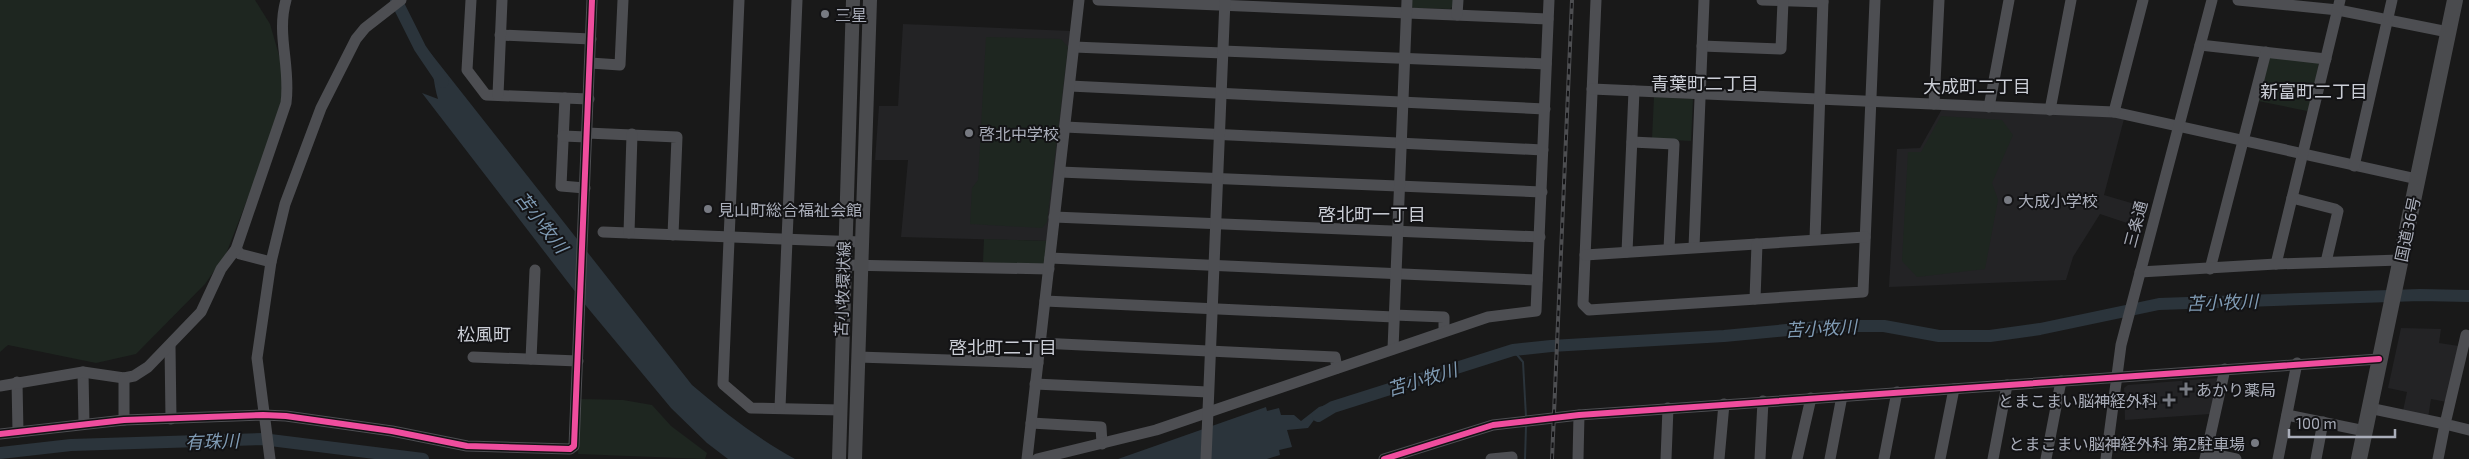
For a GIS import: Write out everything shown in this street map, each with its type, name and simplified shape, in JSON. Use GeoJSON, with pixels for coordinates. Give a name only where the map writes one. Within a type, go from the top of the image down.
{"type":"FeatureCollection","features":[{"type":"Feature","properties":{"kind":"highway","name":"国道36号"},"geometry":{"type":"LineString","coordinates":[[2359,459],[2455,0]]}},
{"type":"Feature","properties":{"kind":"main road","name":"苫小牧環状線"},"geometry":{"type":"LineString","coordinates":[[843,457],[841,410],[853,0]]}},
{"type":"Feature","properties":{"kind":"main road","name":"苫小牧環状線"},"geometry":{"type":"LineString","coordinates":[[855,459],[870,0]]}},
{"type":"Feature","properties":{"kind":"street"},"geometry":{"type":"LineString","coordinates":[[0,386],[83,372],[124,378],[134,376],[148,368],[201,312],[221,268],[236,249],[286,103],[288,86],[287,62],[280,27],[286,0]]}},
{"type":"Feature","properties":{"kind":"street"},"geometry":{"type":"LineString","coordinates":[[269,455],[257,358],[271,262],[285,204],[321,108],[356,38],[365,28],[401,0]]}},
{"type":"Feature","properties":{"kind":"street"},"geometry":{"type":"LineString","coordinates":[[471,0],[468,70],[486,94],[589,99]]}},
{"type":"Feature","properties":{"kind":"street"},"geometry":{"type":"LineString","coordinates":[[498,95],[502,0]]}},
{"type":"Feature","properties":{"kind":"street"},"geometry":{"type":"LineString","coordinates":[[0,434],[124,420],[264,420],[286,416],[392,431],[467,446],[570,449],[574,446],[592,0]]}},
{"type":"Feature","properties":{"kind":"street"},"geometry":{"type":"LineString","coordinates":[[590,64],[620,64],[622,0]]}},
{"type":"Feature","properties":{"kind":"street"},"geometry":{"type":"LineString","coordinates":[[739,0],[724,384],[751,408],[841,410]]}},
{"type":"Feature","properties":{"kind":"street"},"geometry":{"type":"LineString","coordinates":[[780,408],[797,0]]}},
{"type":"Feature","properties":{"kind":"street"},"geometry":{"type":"LineString","coordinates":[[1027,459],[1079,0]]}},
{"type":"Feature","properties":{"kind":"street"},"geometry":{"type":"LineString","coordinates":[[1100,0],[1372,6],[1406,13],[1548,19]]}},
{"type":"Feature","properties":{"kind":"street"},"geometry":{"type":"LineString","coordinates":[[1393,349],[1407,0]]}},
{"type":"Feature","properties":{"kind":"street"},"geometry":{"type":"LineString","coordinates":[[1457,15],[1458,0]]}},
{"type":"Feature","properties":{"kind":"street"},"geometry":{"type":"LineString","coordinates":[[1037,459],[1208,416],[1337,368],[1496,315],[1536,311],[1549,0]]}},
{"type":"Feature","properties":{"kind":"street"},"geometry":{"type":"LineString","coordinates":[[1596,0],[1583,304],[1589,310],[1863,292],[1875,0]]}},
{"type":"Feature","properties":{"kind":"street"},"geometry":{"type":"LineString","coordinates":[[1694,247],[1704,0]]}},
{"type":"Feature","properties":{"kind":"street"},"geometry":{"type":"LineString","coordinates":[[1762,0],[1823,1],[1815,239]]}},
{"type":"Feature","properties":{"kind":"street"},"geometry":{"type":"LineString","coordinates":[[1934,104],[1939,0]]}},
{"type":"Feature","properties":{"kind":"street"},"geometry":{"type":"LineString","coordinates":[[1989,107],[2009,0]]}},
{"type":"Feature","properties":{"kind":"street"},"geometry":{"type":"LineString","coordinates":[[2050,110],[2071,0]]}},
{"type":"Feature","properties":{"kind":"street"},"geometry":{"type":"LineString","coordinates":[[2114,112],[2143,0]]}},
{"type":"Feature","properties":{"kind":"street","name":"三条通"},"geometry":{"type":"LineString","coordinates":[[2106,459],[2121,345],[2212,0]]}},
{"type":"Feature","properties":{"kind":"street"},"geometry":{"type":"LineString","coordinates":[[2238,0],[2339,5],[2388,20],[2448,32]]}},
{"type":"Feature","properties":{"kind":"street"},"geometry":{"type":"LineString","coordinates":[[2354,166],[2392,0]]}},
{"type":"Feature","properties":{"kind":"street"},"geometry":{"type":"LineString","coordinates":[[1702,46],[1781,49],[1783,1]]}},
{"type":"Feature","properties":{"kind":"street"},"geometry":{"type":"LineString","coordinates":[[1206,459],[1225,3]]}},
{"type":"Feature","properties":{"kind":"street"},"geometry":{"type":"LineString","coordinates":[[2276,264],[2339,5]]}},
{"type":"Feature","properties":{"kind":"street"},"geometry":{"type":"LineString","coordinates":[[500,35],[591,39]]}},
{"type":"Feature","properties":{"kind":"street"},"geometry":{"type":"LineString","coordinates":[[2200,45],[2326,59]]}},
{"type":"Feature","properties":{"kind":"street"},"geometry":{"type":"LineString","coordinates":[[1074,46],[1546,64]]}},
{"type":"Feature","properties":{"kind":"street"},"geometry":{"type":"LineString","coordinates":[[2210,269],[2266,52]]}},
{"type":"Feature","properties":{"kind":"street"},"geometry":{"type":"LineString","coordinates":[[1070,86],[1545,108]]}},
{"type":"Feature","properties":{"kind":"street"},"geometry":{"type":"LineString","coordinates":[[1592,89],[2114,112],[2417,179]]}},
{"type":"Feature","properties":{"kind":"street"},"geometry":{"type":"LineString","coordinates":[[1627,252],[1634,91]]}},
{"type":"Feature","properties":{"kind":"street"},"geometry":{"type":"LineString","coordinates":[[565,98],[561,186],[585,188]]}},
{"type":"Feature","properties":{"kind":"street"},"geometry":{"type":"LineString","coordinates":[[1065,127],[1543,150]]}},
{"type":"Feature","properties":{"kind":"street"},"geometry":{"type":"LineString","coordinates":[[563,136],[632,134],[677,137],[673,235]]}},
{"type":"Feature","properties":{"kind":"street"},"geometry":{"type":"LineString","coordinates":[[629,233],[632,134]]}},
{"type":"Feature","properties":{"kind":"street"},"geometry":{"type":"LineString","coordinates":[[1632,142],[1674,144],[1669,249]]}},
{"type":"Feature","properties":{"kind":"street"},"geometry":{"type":"LineString","coordinates":[[1060,172],[1542,192]]}},
{"type":"Feature","properties":{"kind":"street"},"geometry":{"type":"LineString","coordinates":[[2292,198],[2338,211],[2326,262]]}},
{"type":"Feature","properties":{"kind":"street"},"geometry":{"type":"LineString","coordinates":[[1054,217],[1540,237]]}},
{"type":"Feature","properties":{"kind":"street"},"geometry":{"type":"LineString","coordinates":[[603,232],[861,242]]}},
{"type":"Feature","properties":{"kind":"street"},"geometry":{"type":"LineString","coordinates":[[1585,255],[1865,237]]}},
{"type":"Feature","properties":{"kind":"street"},"geometry":{"type":"LineString","coordinates":[[1755,299],[1757,244]]}},
{"type":"Feature","properties":{"kind":"street"},"geometry":{"type":"LineString","coordinates":[[236,249],[240,254],[271,262]]}},
{"type":"Feature","properties":{"kind":"street"},"geometry":{"type":"LineString","coordinates":[[2140,272],[2326,262],[2399,264]]}},
{"type":"Feature","properties":{"kind":"street"},"geometry":{"type":"LineString","coordinates":[[845,265],[1049,264],[1214,266],[1538,280]]}},
{"type":"Feature","properties":{"kind":"street"},"geometry":{"type":"LineString","coordinates":[[531,359],[535,270]]}},
{"type":"Feature","properties":{"kind":"street"},"geometry":{"type":"LineString","coordinates":[[1045,301],[1444,317],[1444,331]]}},
{"type":"Feature","properties":{"kind":"street"},"geometry":{"type":"LineString","coordinates":[[2438,459],[2466,334]]}},
{"type":"Feature","properties":{"kind":"street"},"geometry":{"type":"LineString","coordinates":[[1040,343],[1335,357],[1337,368]]}},
{"type":"Feature","properties":{"kind":"street"},"geometry":{"type":"LineString","coordinates":[[170,346],[171,419]]}},
{"type":"Feature","properties":{"kind":"street"},"geometry":{"type":"LineString","coordinates":[[473,357],[578,361]]}},
{"type":"Feature","properties":{"kind":"street"},"geometry":{"type":"LineString","coordinates":[[858,357],[1038,363]]}},
{"type":"Feature","properties":{"kind":"street"},"geometry":{"type":"LineString","coordinates":[[1384,459],[1467,431],[1519,422],[1579,415],[2296,363],[2379,359]]}},
{"type":"Feature","properties":{"kind":"street"},"geometry":{"type":"LineString","coordinates":[[2278,459],[2296,363]]}},
{"type":"Feature","properties":{"kind":"street"},"geometry":{"type":"LineString","coordinates":[[2225,369],[2206,456],[2236,459]]}},
{"type":"Feature","properties":{"kind":"street"},"geometry":{"type":"LineString","coordinates":[[83,372],[84,424]]}},
{"type":"Feature","properties":{"kind":"street"},"geometry":{"type":"LineString","coordinates":[[124,378],[124,420]]}},
{"type":"Feature","properties":{"kind":"street"},"geometry":{"type":"LineString","coordinates":[[2046,459],[2061,381]]}},
{"type":"Feature","properties":{"kind":"street"},"geometry":{"type":"LineString","coordinates":[[17,382],[18,432]]}},
{"type":"Feature","properties":{"kind":"street"},"geometry":{"type":"LineString","coordinates":[[1036,384],[1208,392]]}},
{"type":"Feature","properties":{"kind":"street"},"geometry":{"type":"LineString","coordinates":[[1993,459],[2007,385]]}},
{"type":"Feature","properties":{"kind":"street"},"geometry":{"type":"LineString","coordinates":[[1940,459],[1954,389]]}},
{"type":"Feature","properties":{"kind":"street"},"geometry":{"type":"LineString","coordinates":[[1884,459],[1898,392]]}},
{"type":"Feature","properties":{"kind":"street"},"geometry":{"type":"LineString","coordinates":[[1830,459],[1842,396]]}},
{"type":"Feature","properties":{"kind":"street"},"geometry":{"type":"LineString","coordinates":[[1797,459],[1811,398]]}},
{"type":"Feature","properties":{"kind":"street"},"geometry":{"type":"LineString","coordinates":[[1760,459],[1763,401]]}},
{"type":"Feature","properties":{"kind":"street"},"geometry":{"type":"LineString","coordinates":[[1719,459],[1724,404]]}},
{"type":"Feature","properties":{"kind":"street"},"geometry":{"type":"LineString","coordinates":[[1666,459],[1668,408]]}},
{"type":"Feature","properties":{"kind":"street"},"geometry":{"type":"LineString","coordinates":[[2369,408],[2469,430]]}},
{"type":"Feature","properties":{"kind":"street"},"geometry":{"type":"LineString","coordinates":[[1578,459],[1579,415]]}},
{"type":"Feature","properties":{"kind":"street"},"geometry":{"type":"LineString","coordinates":[[2287,415],[2365,431]]}},
{"type":"Feature","properties":{"kind":"street"},"geometry":{"type":"LineString","coordinates":[[2316,459],[2323,422]]}},
{"type":"Feature","properties":{"kind":"street"},"geometry":{"type":"LineString","coordinates":[[1031,423],[1101,427],[1102,444]]}},
{"type":"Feature","properties":{"kind":"street"},"geometry":{"type":"LineString","coordinates":[[1491,459],[1512,457],[1512,459]]}},
{"type":"Feature","properties":{"kind":"shaded area"},"geometry":{"type":"Polygon","coordinates":[[[0,0],[255,0],[270,24],[285,76],[284,98],[263,159],[226,254],[205,284],[136,354],[96,363],[8,345],[0,352],[0,0]]]}},
{"type":"Feature","properties":{"kind":"shaded area"},"geometry":{"type":"Polygon","coordinates":[[[1410,0],[1454,0],[1453,6],[1450,9],[1414,8],[1410,6],[1410,0]]]}},
{"type":"Feature","properties":{"kind":"shaded area","name":"啓北中学校"},"geometry":{"type":"Polygon","coordinates":[[[903,24],[1072,31],[1049,241],[901,237],[908,160],[875,160],[879,106],[898,106],[903,24]]]}},
{"type":"Feature","properties":{"kind":"shaded area"},"geometry":{"type":"Polygon","coordinates":[[[986,37],[1061,39],[1068,47],[1047,222],[1042,228],[970,224],[972,188],[978,180],[986,37]]]}},
{"type":"Feature","properties":{"kind":"shaded area"},"geometry":{"type":"Polygon","coordinates":[[[2270,56],[2319,61],[2311,107],[2307,111],[2258,101],[2270,56]]]}},
{"type":"Feature","properties":{"kind":"shaded area"},"geometry":{"type":"Polygon","coordinates":[[[1654,97],[1693,99],[1691,141],[1652,139],[1654,97]]]}},
{"type":"Feature","properties":{"kind":"shaded area","name":"大成小学校"},"geometry":{"type":"Polygon","coordinates":[[[1942,109],[2114,116],[2124,119],[2104,195],[2138,205],[2133,225],[2100,214],[2073,257],[2066,280],[1889,287],[1897,149],[1920,148],[1942,109]]]}},
{"type":"Feature","properties":{"kind":"shaded area"},"geometry":{"type":"Polygon","coordinates":[[[1941,116],[2002,120],[2013,135],[1992,183],[1998,200],[1985,269],[1917,277],[1902,261],[1908,152],[1921,152],[1941,116]]]}},
{"type":"Feature","properties":{"kind":"shaded area"},"geometry":{"type":"Polygon","coordinates":[[[984,239],[1049,241],[1044,265],[983,262],[984,239]]]}},
{"type":"Feature","properties":{"kind":"shaded area"},"geometry":{"type":"Polygon","coordinates":[[[2401,328],[2441,329],[2439,343],[2459,346],[2447,402],[2431,399],[2428,418],[2403,411],[2407,392],[2388,388],[2401,328]]]}},
{"type":"Feature","properties":{"kind":"shaded area","name":"とまこまい脳神経外科"},"geometry":{"type":"Polygon","coordinates":[[[2217,378],[2210,414],[2125,420],[2124,388],[2128,385],[2217,378]]]}},
{"type":"Feature","properties":{"kind":"shaded area"},"geometry":{"type":"Polygon","coordinates":[[[581,399],[623,400],[652,405],[671,426],[707,453],[705,459],[578,454],[581,399]]]}},
{"type":"Feature","properties":{"kind":"water"},"geometry":{"type":"Polygon","coordinates":[[[429,51],[692,385],[742,425],[795,459],[728,459],[707,443],[671,408],[587,307],[422,93],[438,99],[429,51]]]}},
{"type":"Feature","properties":{"kind":"water"},"geometry":{"type":"Polygon","coordinates":[[[1333,403],[1332,409],[1314,420],[1308,428],[1287,430],[1292,447],[1279,450],[1280,455],[1267,459],[1118,459],[1266,407],[1267,411],[1279,408],[1281,415],[1294,415],[1301,421],[1319,407],[1333,403]]]}},
{"type":"Feature","properties":{"kind":"waterway","name":"苫小牧川"},"geometry":{"type":"LineString","coordinates":[[396,0],[420,48],[443,82]]}},
{"type":"Feature","properties":{"kind":"waterway","name":"苫小牧川"},"geometry":{"type":"LineString","coordinates":[[1318,416],[1333,407],[1513,350],[1551,346],[1724,336],[1829,326],[1884,326],[1939,336],[1990,336],[2040,329],[2159,304],[2420,295],[2469,296]]}},
{"type":"Feature","properties":{"kind":"waterway"},"geometry":{"type":"LineString","coordinates":[[1513,350],[1523,362],[1526,417]]}},
{"type":"Feature","properties":{"kind":"waterway"},"geometry":{"type":"LineString","coordinates":[[1525,459],[1526,426]]}},
{"type":"Feature","properties":{"kind":"waterway","name":"有珠川"},"geometry":{"type":"LineString","coordinates":[[0,453],[71,445],[262,439],[423,459]]}},
{"type":"Feature","properties":{"kind":"railway"},"geometry":{"type":"LineString","coordinates":[[1552,459],[1572,0]]}},
{"type":"Feature","properties":{"kind":"cycle path"},"geometry":{"type":"LineString","coordinates":[[0,434],[124,420],[263,415],[286,416],[392,431],[467,446],[570,449],[574,446],[592,0]]}},
{"type":"Feature","properties":{"kind":"cycle path"},"geometry":{"type":"LineString","coordinates":[[1384,459],[1493,425],[1579,415],[2379,359]]}},
{"type":"Feature","properties":{"kind":"place","name":"三星"},"geometry":{"type":"Point","coordinates":[825,14]}},
{"type":"Feature","properties":{"kind":"place","name":"啓北中学校"},"geometry":{"type":"Point","coordinates":[969,133]}},
{"type":"Feature","properties":{"kind":"place","name":"大成小学校"},"geometry":{"type":"Point","coordinates":[2008,200]}},
{"type":"Feature","properties":{"kind":"place","name":"見山町総合福祉会館"},"geometry":{"type":"Point","coordinates":[708,209]}},
{"type":"Feature","properties":{"kind":"place","name":"あかり薬局"},"geometry":{"type":"Point","coordinates":[2186,389]}},
{"type":"Feature","properties":{"kind":"place","name":"とまこまい脳神経外科"},"geometry":{"type":"Point","coordinates":[2169,400]}},
{"type":"Feature","properties":{"kind":"place","name":"とまこまい脳神経外科 第2駐車場"},"geometry":{"type":"Point","coordinates":[2255,443]}},
{"type":"Feature","properties":{"kind":"district","name":"青葉町二丁目"},"geometry":{"type":"Point","coordinates":[1705,83]}},
{"type":"Feature","properties":{"kind":"district","name":"大成町二丁目"},"geometry":{"type":"Point","coordinates":[1977,86]}},
{"type":"Feature","properties":{"kind":"district","name":"新富町二丁目"},"geometry":{"type":"Point","coordinates":[2314,91]}},
{"type":"Feature","properties":{"kind":"district","name":"啓北町一丁目"},"geometry":{"type":"Point","coordinates":[1372,214]}},
{"type":"Feature","properties":{"kind":"district","name":"松風町"},"geometry":{"type":"Point","coordinates":[484,334]}},
{"type":"Feature","properties":{"kind":"district","name":"啓北町二丁目"},"geometry":{"type":"Point","coordinates":[1003,347]}}]}
